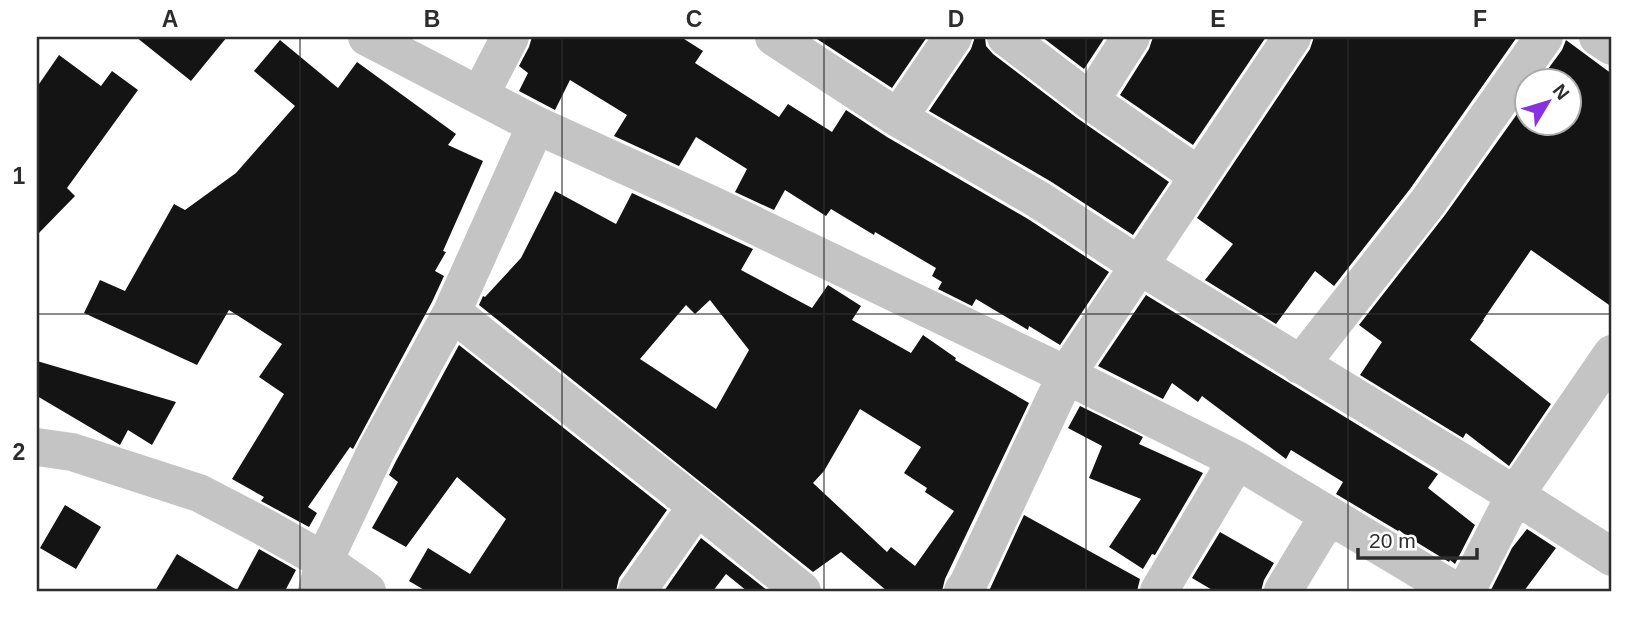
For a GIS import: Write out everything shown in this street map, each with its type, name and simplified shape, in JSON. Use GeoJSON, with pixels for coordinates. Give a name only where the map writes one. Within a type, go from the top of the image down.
{"type":"FeatureCollection","features":[{"type":"Feature","properties":{"kind":"street"},"geometry":{"type":"LineString","coordinates":[[367,37],[536,125],[710,204],[1237,460],[1455,591]]}},
{"type":"Feature","properties":{"kind":"street"},"geometry":{"type":"LineString","coordinates":[[480,95],[510,37]]}},
{"type":"Feature","properties":{"kind":"street"},"geometry":{"type":"LineString","coordinates":[[774,37],[898,118],[1039,200],[1140,266],[1612,557]]}},
{"type":"Feature","properties":{"kind":"street"},"geometry":{"type":"LineString","coordinates":[[898,118],[953,37]]}},
{"type":"Feature","properties":{"kind":"street"},"geometry":{"type":"LineString","coordinates":[[1006,37],[1090,101],[1199,176]]}},
{"type":"Feature","properties":{"kind":"street"},"geometry":{"type":"LineString","coordinates":[[1090,101],[1130,37]]}},
{"type":"Feature","properties":{"kind":"street"},"geometry":{"type":"LineString","coordinates":[[963,591],[1066,375],[1292,37]]}},
{"type":"Feature","properties":{"kind":"street"},"geometry":{"type":"LineString","coordinates":[[1300,365],[1428,202],[1544,37]]}},
{"type":"Feature","properties":{"kind":"street"},"geometry":{"type":"LineString","coordinates":[[1598,37],[1612,46]]}},
{"type":"Feature","properties":{"kind":"street"},"geometry":{"type":"LineString","coordinates":[[320,576],[376,451],[452,312],[536,125]]}},
{"type":"Feature","properties":{"kind":"street"},"geometry":{"type":"LineString","coordinates":[[452,312],[802,591]]}},
{"type":"Feature","properties":{"kind":"street"},"geometry":{"type":"LineString","coordinates":[[1466,591],[1515,495],[1612,354]]}},
{"type":"Feature","properties":{"kind":"street"},"geometry":{"type":"LineString","coordinates":[[37,447],[72,452],[199,493],[264,527],[320,576],[367,591]]}},
{"type":"Feature","properties":{"kind":"street"},"geometry":{"type":"LineString","coordinates":[[1159,591],[1237,460]]}},
{"type":"Feature","properties":{"kind":"street"},"geometry":{"type":"LineString","coordinates":[[637,591],[697,506]]}},
{"type":"Feature","properties":{"kind":"street"},"geometry":{"type":"LineString","coordinates":[[1290,588],[1329,515]]}},
{"type":"Feature","properties":{"kind":"building"},"geometry":{"type":"Polygon","coordinates":[[[136,37],[227,37],[191,81],[136,37]]]}},
{"type":"Feature","properties":{"kind":"building"},"geometry":{"type":"Polygon","coordinates":[[[532,37],[681,37],[703,51],[695,63],[779,117],[788,104],[832,132],[846,110],[1028,219],[1109,272],[1060,345],[1029,326],[1028,330],[976,299],[972,306],[938,289],[942,282],[932,276],[936,268],[831,209],[826,216],[785,190],[774,210],[735,192],[747,169],[696,137],[679,166],[614,136],[627,115],[570,80],[555,110],[519,91],[528,73],[519,66],[532,37]]]}},
{"type":"Feature","properties":{"kind":"building"},"geometry":{"type":"Polygon","coordinates":[[[814,37],[927,37],[892,88],[814,37]]]}},
{"type":"Feature","properties":{"kind":"building"},"geometry":{"type":"Polygon","coordinates":[[[975,37],[985,37],[986,46],[993,54],[1077,118],[1169,182],[1133,235],[1050,181],[929,111],[971,49],[975,37]]]}},
{"type":"Feature","properties":{"kind":"building"},"geometry":{"type":"Polygon","coordinates":[[[1042,37],[1105,37],[1084,69],[1042,37]]]}},
{"type":"Feature","properties":{"kind":"building"},"geometry":{"type":"Polygon","coordinates":[[[1153,37],[1266,37],[1193,145],[1120,95],[1149,49],[1153,37]]]}},
{"type":"Feature","properties":{"kind":"building"},"geometry":{"type":"Polygon","coordinates":[[[1314,37],[1517,37],[1410,189],[1334,286],[1315,271],[1276,324],[1205,280],[1233,244],[1197,218],[1310,49],[1314,37]]]}},
{"type":"Feature","properties":{"kind":"building"},"geometry":{"type":"Polygon","coordinates":[[[280,40],[338,88],[357,62],[456,134],[448,145],[483,161],[443,251],[446,252],[435,271],[444,276],[432,302],[353,449],[350,447],[308,507],[317,513],[309,527],[261,501],[264,497],[232,479],[284,394],[259,377],[282,344],[229,310],[197,365],[84,313],[100,280],[125,291],[174,204],[185,210],[236,173],[295,106],[254,71],[280,40]]]}},
{"type":"Feature","properties":{"kind":"building"},"geometry":{"type":"Polygon","coordinates":[[[1566,40],[1612,74],[1612,307],[1531,250],[1470,340],[1551,404],[1509,466],[1466,433],[1463,438],[1360,375],[1382,342],[1359,325],[1445,215],[1512,121],[1512,136],[1582,136],[1582,66],[1550,66],[1566,40]]]}},
{"type":"Feature","properties":{"kind":"building"},"geometry":{"type":"Polygon","coordinates":[[[59,55],[101,86],[112,71],[138,90],[67,188],[75,196],[37,235],[37,87],[59,55]]]}},
{"type":"Feature","properties":{"kind":"building"},"geometry":{"type":"Polygon","coordinates":[[[555,191],[616,224],[632,193],[753,249],[741,270],[812,308],[828,285],[861,306],[852,320],[911,353],[923,335],[956,358],[955,360],[1029,403],[945,579],[942,591],[887,591],[841,552],[813,572],[479,305],[483,296],[485,297],[521,258],[555,191]],[[710,300],[695,314],[686,305],[640,359],[716,409],[749,350],[710,300]],[[860,409],[824,471],[813,483],[887,552],[891,547],[915,566],[954,511],[925,492],[927,488],[904,473],[921,447],[860,409]]]}},
{"type":"Feature","properties":{"kind":"building"},"geometry":{"type":"Polygon","coordinates":[[[1146,295],[1438,474],[1428,488],[1475,525],[1455,564],[1336,494],[1343,482],[1291,450],[1286,459],[1202,396],[1198,402],[1172,383],[1163,399],[1098,366],[1146,295]]]}},
{"type":"Feature","properties":{"kind":"building"},"geometry":{"type":"Polygon","coordinates":[[[459,345],[667,510],[619,578],[616,591],[426,591],[409,581],[428,548],[470,574],[506,519],[457,477],[406,547],[372,528],[398,482],[389,475],[459,345]]]}},
{"type":"Feature","properties":{"kind":"building"},"geometry":{"type":"Polygon","coordinates":[[[37,361],[176,402],[152,445],[128,430],[120,445],[37,396],[37,361]]]}},
{"type":"Feature","properties":{"kind":"building"},"geometry":{"type":"Polygon","coordinates":[[[1080,406],[1143,437],[1139,444],[1203,473],[1155,555],[1152,554],[1143,569],[1109,547],[1141,499],[1089,478],[1102,446],[1068,428],[1080,406]]]}},
{"type":"Feature","properties":{"kind":"building"},"geometry":{"type":"Polygon","coordinates":[[[65,505],[101,527],[76,569],[40,548],[65,505]]]}},
{"type":"Feature","properties":{"kind":"building"},"geometry":{"type":"Polygon","coordinates":[[[1024,515],[1140,579],[1137,591],[989,591],[1024,515]]]}},
{"type":"Feature","properties":{"kind":"building"},"geometry":{"type":"Polygon","coordinates":[[[1527,529],[1556,548],[1524,591],[1491,590],[1512,548],[1527,529]]]}},
{"type":"Feature","properties":{"kind":"building"},"geometry":{"type":"Polygon","coordinates":[[[1220,532],[1274,563],[1261,591],[1214,591],[1192,578],[1220,532]]]}},
{"type":"Feature","properties":{"kind":"building"},"geometry":{"type":"Polygon","coordinates":[[[701,538],[768,591],[747,591],[726,574],[713,591],[664,591],[701,538]]]}},
{"type":"Feature","properties":{"kind":"building"},"geometry":{"type":"Polygon","coordinates":[[[259,549],[296,570],[285,591],[155,591],[177,554],[237,590],[259,549]]]}}]}
